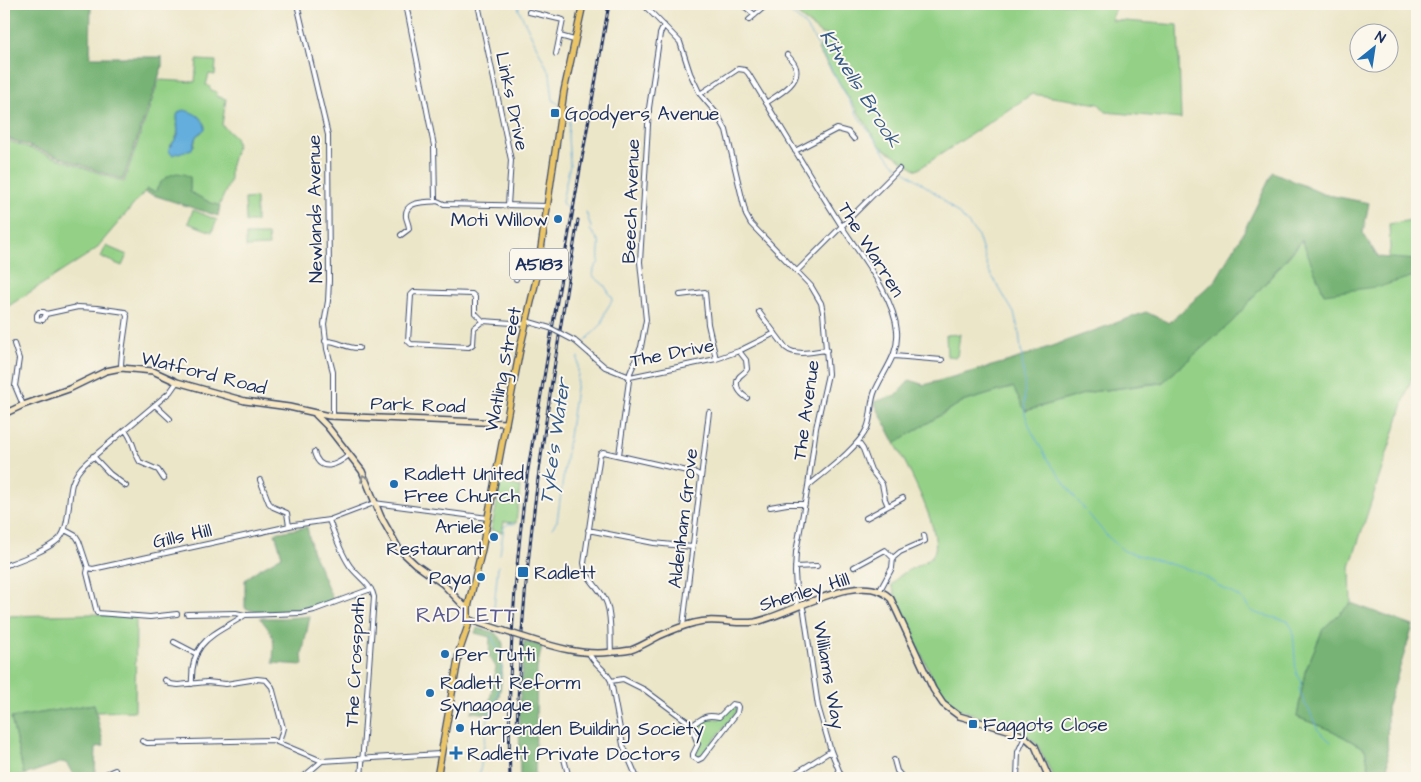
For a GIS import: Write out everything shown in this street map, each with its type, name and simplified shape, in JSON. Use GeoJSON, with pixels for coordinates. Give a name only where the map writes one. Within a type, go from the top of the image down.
{"type":"FeatureCollection","features":[{"type":"Feature","properties":{"kind":"main road","name":"Watling Street"},"geometry":{"type":"LineString","coordinates":[[437,778],[460,649],[468,626],[468,607],[482,549],[526,323],[537,276],[563,100],[582,5]]}},
{"type":"Feature","properties":{"kind":"street","name":"Newlands Avenue"},"geometry":{"type":"LineString","coordinates":[[297,4],[328,135],[330,256],[328,301],[324,322],[325,341],[333,372],[331,416]]}},
{"type":"Feature","properties":{"kind":"street"},"geometry":{"type":"LineString","coordinates":[[406,4],[432,130],[436,201]]}},
{"type":"Feature","properties":{"kind":"street","name":"Links Drive"},"geometry":{"type":"LineString","coordinates":[[478,4],[511,160],[508,205]]}},
{"type":"Feature","properties":{"kind":"street","name":"The Avenue"},"geometry":{"type":"LineString","coordinates":[[644,4],[680,42],[690,73],[700,94],[717,114],[726,130],[746,215],[752,224],[811,286],[821,303],[828,374],[816,428],[795,567],[799,606]]}},
{"type":"Feature","properties":{"kind":"street"},"geometry":{"type":"LineString","coordinates":[[738,4],[755,15]]}},
{"type":"Feature","properties":{"kind":"street"},"geometry":{"type":"LineString","coordinates":[[749,20],[764,8]]}},
{"type":"Feature","properties":{"kind":"street"},"geometry":{"type":"LineString","coordinates":[[529,12],[563,20],[556,54]]}},
{"type":"Feature","properties":{"kind":"street","name":"Beech Avenue"},"geometry":{"type":"LineString","coordinates":[[619,456],[630,377],[641,347],[646,320],[640,262],[648,124],[660,34],[664,25]]}},
{"type":"Feature","properties":{"kind":"street"},"geometry":{"type":"LineString","coordinates":[[560,36],[574,40]]}},
{"type":"Feature","properties":{"kind":"street"},"geometry":{"type":"LineString","coordinates":[[766,103],[788,87],[797,74],[796,65],[787,54]]}},
{"type":"Feature","properties":{"kind":"street","name":"The Warren"},"geometry":{"type":"LineString","coordinates":[[700,94],[738,69],[748,73],[842,227],[887,295],[891,305],[897,330],[897,344],[894,356],[875,391],[866,430],[858,442],[808,486]]}},
{"type":"Feature","properties":{"kind":"street"},"geometry":{"type":"LineString","coordinates":[[795,151],[837,129],[848,132],[854,139]]}},
{"type":"Feature","properties":{"kind":"street"},"geometry":{"type":"LineString","coordinates":[[797,271],[899,169]]}},
{"type":"Feature","properties":{"kind":"street"},"geometry":{"type":"LineString","coordinates":[[401,236],[409,229],[406,217],[407,212],[416,203],[436,201],[444,204],[548,206]]}},
{"type":"Feature","properties":{"kind":"street"},"geometry":{"type":"LineString","coordinates":[[516,279],[518,271],[537,276]]}},
{"type":"Feature","properties":{"kind":"street"},"geometry":{"type":"LineString","coordinates":[[414,292],[474,295],[474,313],[483,321],[474,328],[472,344],[469,348],[411,344],[408,342],[411,295],[414,292]]}},
{"type":"Feature","properties":{"kind":"street"},"geometry":{"type":"LineString","coordinates":[[680,295],[705,292],[708,324],[716,359]]}},
{"type":"Feature","properties":{"kind":"street"},"geometry":{"type":"LineString","coordinates":[[46,314],[78,307],[125,312],[127,316],[121,353],[121,368]]}},
{"type":"Feature","properties":{"kind":"street"},"geometry":{"type":"LineString","coordinates":[[759,312],[790,351],[796,353],[827,350]]}},
{"type":"Feature","properties":{"kind":"street","name":"The Drive"},"geometry":{"type":"LineString","coordinates":[[483,321],[526,323],[550,328],[575,341],[605,367],[630,377],[716,359],[739,351],[775,333]]}},
{"type":"Feature","properties":{"kind":"street"},"geometry":{"type":"LineString","coordinates":[[325,341],[359,348]]}},
{"type":"Feature","properties":{"kind":"street"},"geometry":{"type":"LineString","coordinates":[[14,344],[19,359],[15,386],[22,405]]}},
{"type":"Feature","properties":{"kind":"street"},"geometry":{"type":"LineString","coordinates":[[739,351],[746,360],[747,369],[738,378],[737,387],[741,394],[747,398]]}},
{"type":"Feature","properties":{"kind":"street"},"geometry":{"type":"LineString","coordinates":[[894,356],[942,360]]}},
{"type":"Feature","properties":{"kind":"street","name":"Watford Road"},"geometry":{"type":"LineString","coordinates":[[4,414],[22,405],[69,389],[106,371],[121,368],[153,372],[177,382],[245,401],[289,407],[331,416]]}},
{"type":"Feature","properties":{"kind":"street"},"geometry":{"type":"LineString","coordinates":[[4,566],[54,543],[62,535],[65,530],[74,478],[82,467],[170,392],[177,382]]}},
{"type":"Feature","properties":{"kind":"street"},"geometry":{"type":"LineString","coordinates":[[155,405],[170,419]]}},
{"type":"Feature","properties":{"kind":"street","name":"Aldenham Grove"},"geometry":{"type":"LineString","coordinates":[[684,626],[709,412]]}},
{"type":"Feature","properties":{"kind":"street"},"geometry":{"type":"LineString","coordinates":[[316,414],[362,472],[374,503],[399,549],[415,564],[439,580],[463,605],[468,607]]}},
{"type":"Feature","properties":{"kind":"street"},"geometry":{"type":"LineString","coordinates":[[327,426],[331,416]]}},
{"type":"Feature","properties":{"kind":"street","name":"Park Road"},"geometry":{"type":"LineString","coordinates":[[331,416],[506,423]]}},
{"type":"Feature","properties":{"kind":"street"},"geometry":{"type":"LineString","coordinates":[[125,430],[132,439],[140,462],[158,470],[164,479]]}},
{"type":"Feature","properties":{"kind":"street"},"geometry":{"type":"LineString","coordinates":[[858,442],[863,448],[871,470],[882,484],[888,506]]}},
{"type":"Feature","properties":{"kind":"street"},"geometry":{"type":"LineString","coordinates":[[314,452],[316,458],[327,466],[338,464],[349,455]]}},
{"type":"Feature","properties":{"kind":"street"},"geometry":{"type":"LineString","coordinates":[[610,653],[609,612],[607,604],[584,569],[599,457],[603,452],[701,476]]}},
{"type":"Feature","properties":{"kind":"street"},"geometry":{"type":"LineString","coordinates":[[94,456],[110,474],[126,486]]}},
{"type":"Feature","properties":{"kind":"street"},"geometry":{"type":"LineString","coordinates":[[260,480],[269,503],[273,507],[287,513],[290,526]]}},
{"type":"Feature","properties":{"kind":"street"},"geometry":{"type":"LineString","coordinates":[[866,518],[903,498]]}},
{"type":"Feature","properties":{"kind":"street"},"geometry":{"type":"LineString","coordinates":[[374,503],[488,518]]}},
{"type":"Feature","properties":{"kind":"street","name":"Gills Hill"},"geometry":{"type":"LineString","coordinates":[[88,568],[93,569],[290,526],[329,520],[374,503]]}},
{"type":"Feature","properties":{"kind":"street"},"geometry":{"type":"LineString","coordinates":[[770,507],[787,504],[805,504]]}},
{"type":"Feature","properties":{"kind":"street","name":"The Crosspath"},"geometry":{"type":"LineString","coordinates":[[329,520],[350,566],[371,589],[374,597],[360,778]]}},
{"type":"Feature","properties":{"kind":"street"},"geometry":{"type":"LineString","coordinates":[[65,530],[76,536],[79,541],[88,568],[87,573],[97,613],[150,616],[177,614]]}},
{"type":"Feature","properties":{"kind":"street"},"geometry":{"type":"LineString","coordinates":[[588,530],[654,543],[692,547]]}},
{"type":"Feature","properties":{"kind":"street"},"geometry":{"type":"LineString","coordinates":[[924,535],[925,540],[900,552],[893,558],[892,568],[880,590],[891,599],[933,689],[943,704],[959,716],[1015,732],[1025,738],[1034,746],[1049,778]]}},
{"type":"Feature","properties":{"kind":"street"},"geometry":{"type":"LineString","coordinates":[[854,567],[884,551],[893,558]]}},
{"type":"Feature","properties":{"kind":"street"},"geometry":{"type":"LineString","coordinates":[[795,567],[817,566]]}},
{"type":"Feature","properties":{"kind":"street","name":"Shenley Hill"},"geometry":{"type":"LineString","coordinates":[[467,620],[564,649],[589,653],[610,653],[632,650],[684,626],[708,620],[754,622],[851,590],[868,588],[880,590]]}},
{"type":"Feature","properties":{"kind":"street"},"geometry":{"type":"LineString","coordinates":[[187,614],[236,613],[245,615],[301,613],[371,589]]}},
{"type":"Feature","properties":{"kind":"street","name":"Williams Way"},"geometry":{"type":"LineString","coordinates":[[799,606],[804,612],[818,706],[842,778]]}},
{"type":"Feature","properties":{"kind":"street"},"geometry":{"type":"LineString","coordinates":[[192,684],[192,671],[202,644],[214,633],[245,615]]}},
{"type":"Feature","properties":{"kind":"street"},"geometry":{"type":"LineString","coordinates":[[174,642],[197,654]]}},
{"type":"Feature","properties":{"kind":"street"},"geometry":{"type":"LineString","coordinates":[[589,653],[593,661],[608,674],[611,680],[624,745],[636,778]]}},
{"type":"Feature","properties":{"kind":"street"},"geometry":{"type":"LineString","coordinates":[[165,680],[170,684],[178,686],[207,682],[226,684],[257,679],[266,680],[272,687],[283,728],[279,743]]}},
{"type":"Feature","properties":{"kind":"street"},"geometry":{"type":"LineString","coordinates":[[611,680],[623,679],[645,690],[691,726],[698,744],[693,757],[700,760],[737,713],[738,707],[732,704],[719,717],[709,715],[691,726]]}},
{"type":"Feature","properties":{"kind":"street"},"geometry":{"type":"LineString","coordinates":[[1017,778],[1018,752],[1025,738]]}},
{"type":"Feature","properties":{"kind":"street"},"geometry":{"type":"LineString","coordinates":[[142,741],[147,743],[269,740],[322,761],[440,754]]}},
{"type":"Feature","properties":{"kind":"street"},"geometry":{"type":"LineString","coordinates":[[788,778],[832,751]]}},
{"type":"Feature","properties":{"kind":"street"},"geometry":{"type":"LineString","coordinates":[[563,755],[568,778]]}},
{"type":"Feature","properties":{"kind":"street"},"geometry":{"type":"LineString","coordinates":[[894,760],[897,771],[903,778]]}},
{"type":"Feature","properties":{"kind":"street"},"geometry":{"type":"LineString","coordinates":[[302,778],[322,761]]}},
{"type":"Feature","properties":{"kind":"street"},"geometry":{"type":"LineString","coordinates":[[96,778],[115,770]]}},
{"type":"Feature","properties":{"kind":"green space"},"geometry":{"type":"Polygon","coordinates":[[[4,4],[91,4],[90,57],[162,57],[162,67],[123,180],[4,137],[4,4]]]}},
{"type":"Feature","properties":{"kind":"green space"},"geometry":{"type":"Polygon","coordinates":[[[785,4],[1116,4],[1111,20],[1178,25],[1181,119],[1106,112],[1099,104],[1032,94],[917,170],[880,146],[818,50],[828,35],[821,34],[785,4]]]}},
{"type":"Feature","properties":{"kind":"green space"},"geometry":{"type":"Polygon","coordinates":[[[197,60],[216,61],[215,75],[209,74],[206,85],[211,90],[217,92],[216,96],[226,99],[222,125],[235,137],[237,145],[230,168],[230,181],[219,206],[190,192],[190,177],[161,182],[155,192],[147,189],[95,250],[4,309],[4,139],[124,182],[159,80],[195,82],[197,60]],[[179,112],[177,117],[177,133],[170,146],[194,146],[196,136],[202,132],[179,112]]]}},
{"type":"Feature","properties":{"kind":"green space"},"geometry":{"type":"Polygon","coordinates":[[[1273,172],[1323,194],[1369,203],[1363,233],[1378,257],[1417,260],[1417,275],[1382,286],[1324,294],[1302,240],[1232,322],[1163,382],[1091,392],[1025,411],[1013,387],[962,402],[895,443],[874,402],[896,395],[910,380],[924,385],[1013,360],[1146,312],[1169,323],[1215,281],[1244,231],[1273,172]]]}},
{"type":"Feature","properties":{"kind":"green space"},"geometry":{"type":"Polygon","coordinates":[[[177,173],[190,177],[190,192],[220,206],[218,216],[144,192],[147,189],[155,192],[164,180],[177,173]]]}},
{"type":"Feature","properties":{"kind":"green space"},"geometry":{"type":"Polygon","coordinates":[[[256,198],[256,222],[246,222],[245,199],[256,198]]]}},
{"type":"Feature","properties":{"kind":"green space"},"geometry":{"type":"Polygon","coordinates":[[[193,210],[217,220],[212,232],[188,223],[193,210]]]}},
{"type":"Feature","properties":{"kind":"green space"},"geometry":{"type":"Polygon","coordinates":[[[1417,219],[1417,260],[1387,262],[1390,249],[1389,224],[1417,219]]]}},
{"type":"Feature","properties":{"kind":"green space"},"geometry":{"type":"Polygon","coordinates":[[[246,235],[268,235],[269,246],[246,247],[246,235]]]}},
{"type":"Feature","properties":{"kind":"green space"},"geometry":{"type":"Polygon","coordinates":[[[1303,240],[1417,271],[1417,361],[1350,567],[1351,603],[1323,629],[1305,672],[1297,717],[1333,731],[1365,749],[1371,778],[1054,778],[1037,744],[1024,733],[959,709],[940,693],[900,610],[892,585],[900,575],[932,556],[935,548],[930,519],[895,443],[962,402],[1014,387],[1026,411],[1091,392],[1162,383],[1229,324],[1303,240]]]}},
{"type":"Feature","properties":{"kind":"green space"},"geometry":{"type":"Polygon","coordinates":[[[106,246],[127,255],[122,266],[101,257],[106,246]]]}},
{"type":"Feature","properties":{"kind":"green space"},"geometry":{"type":"Polygon","coordinates":[[[960,334],[957,357],[947,356],[946,335],[960,334]]]}},
{"type":"Feature","properties":{"kind":"green space"},"geometry":{"type":"Polygon","coordinates":[[[498,481],[520,487],[516,523],[504,522],[502,532],[491,530],[498,499],[498,481]]]}},
{"type":"Feature","properties":{"kind":"green space"},"geometry":{"type":"Polygon","coordinates":[[[307,527],[312,550],[333,600],[289,612],[266,613],[245,608],[245,580],[256,571],[282,556],[275,533],[307,527]]]}},
{"type":"Feature","properties":{"kind":"green space"},"geometry":{"type":"Polygon","coordinates":[[[1351,603],[1413,626],[1387,708],[1388,778],[1371,778],[1365,749],[1333,731],[1297,717],[1305,672],[1323,629],[1351,603]]]}},
{"type":"Feature","properties":{"kind":"green space"},"geometry":{"type":"Polygon","coordinates":[[[92,614],[136,617],[135,711],[96,712],[94,704],[11,718],[24,775],[4,778],[4,693],[6,692],[4,683],[4,616],[92,614]]]}},
{"type":"Feature","properties":{"kind":"green space"},"geometry":{"type":"Polygon","coordinates":[[[310,616],[302,655],[303,665],[273,663],[273,639],[260,618],[310,616]]]}},
{"type":"Feature","properties":{"kind":"green space"},"geometry":{"type":"Polygon","coordinates":[[[477,628],[497,634],[503,644],[499,697],[493,714],[470,712],[490,700],[496,667],[489,656],[490,637],[475,633],[477,628]]]}},
{"type":"Feature","properties":{"kind":"green space"},"geometry":{"type":"Polygon","coordinates":[[[524,641],[542,646],[537,668],[535,778],[520,778],[519,712],[524,641]]]}},
{"type":"Feature","properties":{"kind":"green space"},"geometry":{"type":"Polygon","coordinates":[[[94,704],[104,746],[96,747],[95,775],[89,778],[75,778],[67,764],[63,762],[24,775],[11,718],[94,704]]]}},
{"type":"Feature","properties":{"kind":"green space"},"geometry":{"type":"Polygon","coordinates":[[[732,705],[736,707],[737,711],[701,757],[695,756],[699,745],[696,732],[698,723],[706,719],[719,719],[732,705]]]}},
{"type":"Feature","properties":{"kind":"water"},"geometry":{"type":"Polygon","coordinates":[[[184,110],[195,114],[201,119],[205,129],[196,136],[192,149],[172,155],[169,149],[178,135],[177,115],[180,111],[184,110]]]}},
{"type":"Feature","properties":{"kind":"waterway","name":"Tyke's Water"},"geometry":{"type":"LineString","coordinates":[[518,4],[519,10],[550,74],[553,100],[560,105]]}},
{"type":"Feature","properties":{"kind":"waterway","name":"Kitwells Brook"},"geometry":{"type":"LineString","coordinates":[[780,4],[804,24],[812,35],[859,118],[892,162],[938,195],[966,221],[978,236],[989,271],[1014,313],[1019,332],[1024,377],[1025,414],[1031,430],[1048,460],[1076,499],[1107,536],[1124,551],[1191,570],[1241,598],[1252,611],[1288,621],[1293,630],[1296,673],[1302,682],[1299,689],[1318,730],[1331,742]]}},
{"type":"Feature","properties":{"kind":"waterway","name":"Tyke's Water"},"geometry":{"type":"LineString","coordinates":[[563,107],[570,113],[568,137],[570,165],[562,201],[563,205],[568,208]]}},
{"type":"Feature","properties":{"kind":"waterway","name":"Tyke's Water"},"geometry":{"type":"LineString","coordinates":[[584,342],[602,324],[605,312],[613,299],[604,285],[593,276],[594,269],[599,262],[599,242],[590,230],[591,227],[586,212]]}},
{"type":"Feature","properties":{"kind":"waterway","name":"Tyke's Water"},"geometry":{"type":"LineString","coordinates":[[552,528],[557,521],[578,374],[578,357]]}},
{"type":"Feature","properties":{"kind":"waterway","name":"Tyke's Water"},"geometry":{"type":"LineString","coordinates":[[500,554],[504,527],[508,524],[514,524]]}},
{"type":"Feature","properties":{"kind":"waterway","name":"Tyke's Water"},"geometry":{"type":"LineString","coordinates":[[494,608],[498,566]]}},
{"type":"Feature","properties":{"kind":"waterway","name":"Tyke's Water"},"geometry":{"type":"LineString","coordinates":[[479,778],[490,705],[497,697],[502,663],[491,635]]}},
{"type":"Feature","properties":{"kind":"railway"},"geometry":{"type":"LineString","coordinates":[[510,778],[509,740],[512,627],[518,551],[527,476],[609,4]]}},
{"type":"Feature","properties":{"kind":"railway"},"geometry":{"type":"LineString","coordinates":[[517,731],[524,603],[538,475],[578,220]]}},
{"type":"Feature","properties":{"kind":"place","name":"Goodyers Avenue"},"geometry":{"type":"Point","coordinates":[555,113]}},
{"type":"Feature","properties":{"kind":"place","name":"Moti Willow"},"geometry":{"type":"Point","coordinates":[558,219]}},
{"type":"Feature","properties":{"kind":"place","name":"Radlett United Free Church"},"geometry":{"type":"Point","coordinates":[394,484]}},
{"type":"Feature","properties":{"kind":"place","name":"Ariele Restaurant"},"geometry":{"type":"Point","coordinates":[494,537]}},
{"type":"Feature","properties":{"kind":"place","name":"Radlett"},"geometry":{"type":"Point","coordinates":[523,572]}},
{"type":"Feature","properties":{"kind":"place","name":"Paya"},"geometry":{"type":"Point","coordinates":[481,577]}},
{"type":"Feature","properties":{"kind":"place","name":"Per Tutti"},"geometry":{"type":"Point","coordinates":[445,654]}},
{"type":"Feature","properties":{"kind":"place","name":"Radlett Reform Synagogue"},"geometry":{"type":"Point","coordinates":[430,693]}},
{"type":"Feature","properties":{"kind":"place","name":"Faggots Close"},"geometry":{"type":"Point","coordinates":[973,724]}},
{"type":"Feature","properties":{"kind":"place","name":"Harpenden Building Society"},"geometry":{"type":"Point","coordinates":[460,728]}},
{"type":"Feature","properties":{"kind":"place","name":"Radlett Private Doctors"},"geometry":{"type":"Point","coordinates":[456,753]}},
{"type":"Feature","properties":{"kind":"district","name":"RADLETT"},"geometry":{"type":"Point","coordinates":[467,615]}}]}
